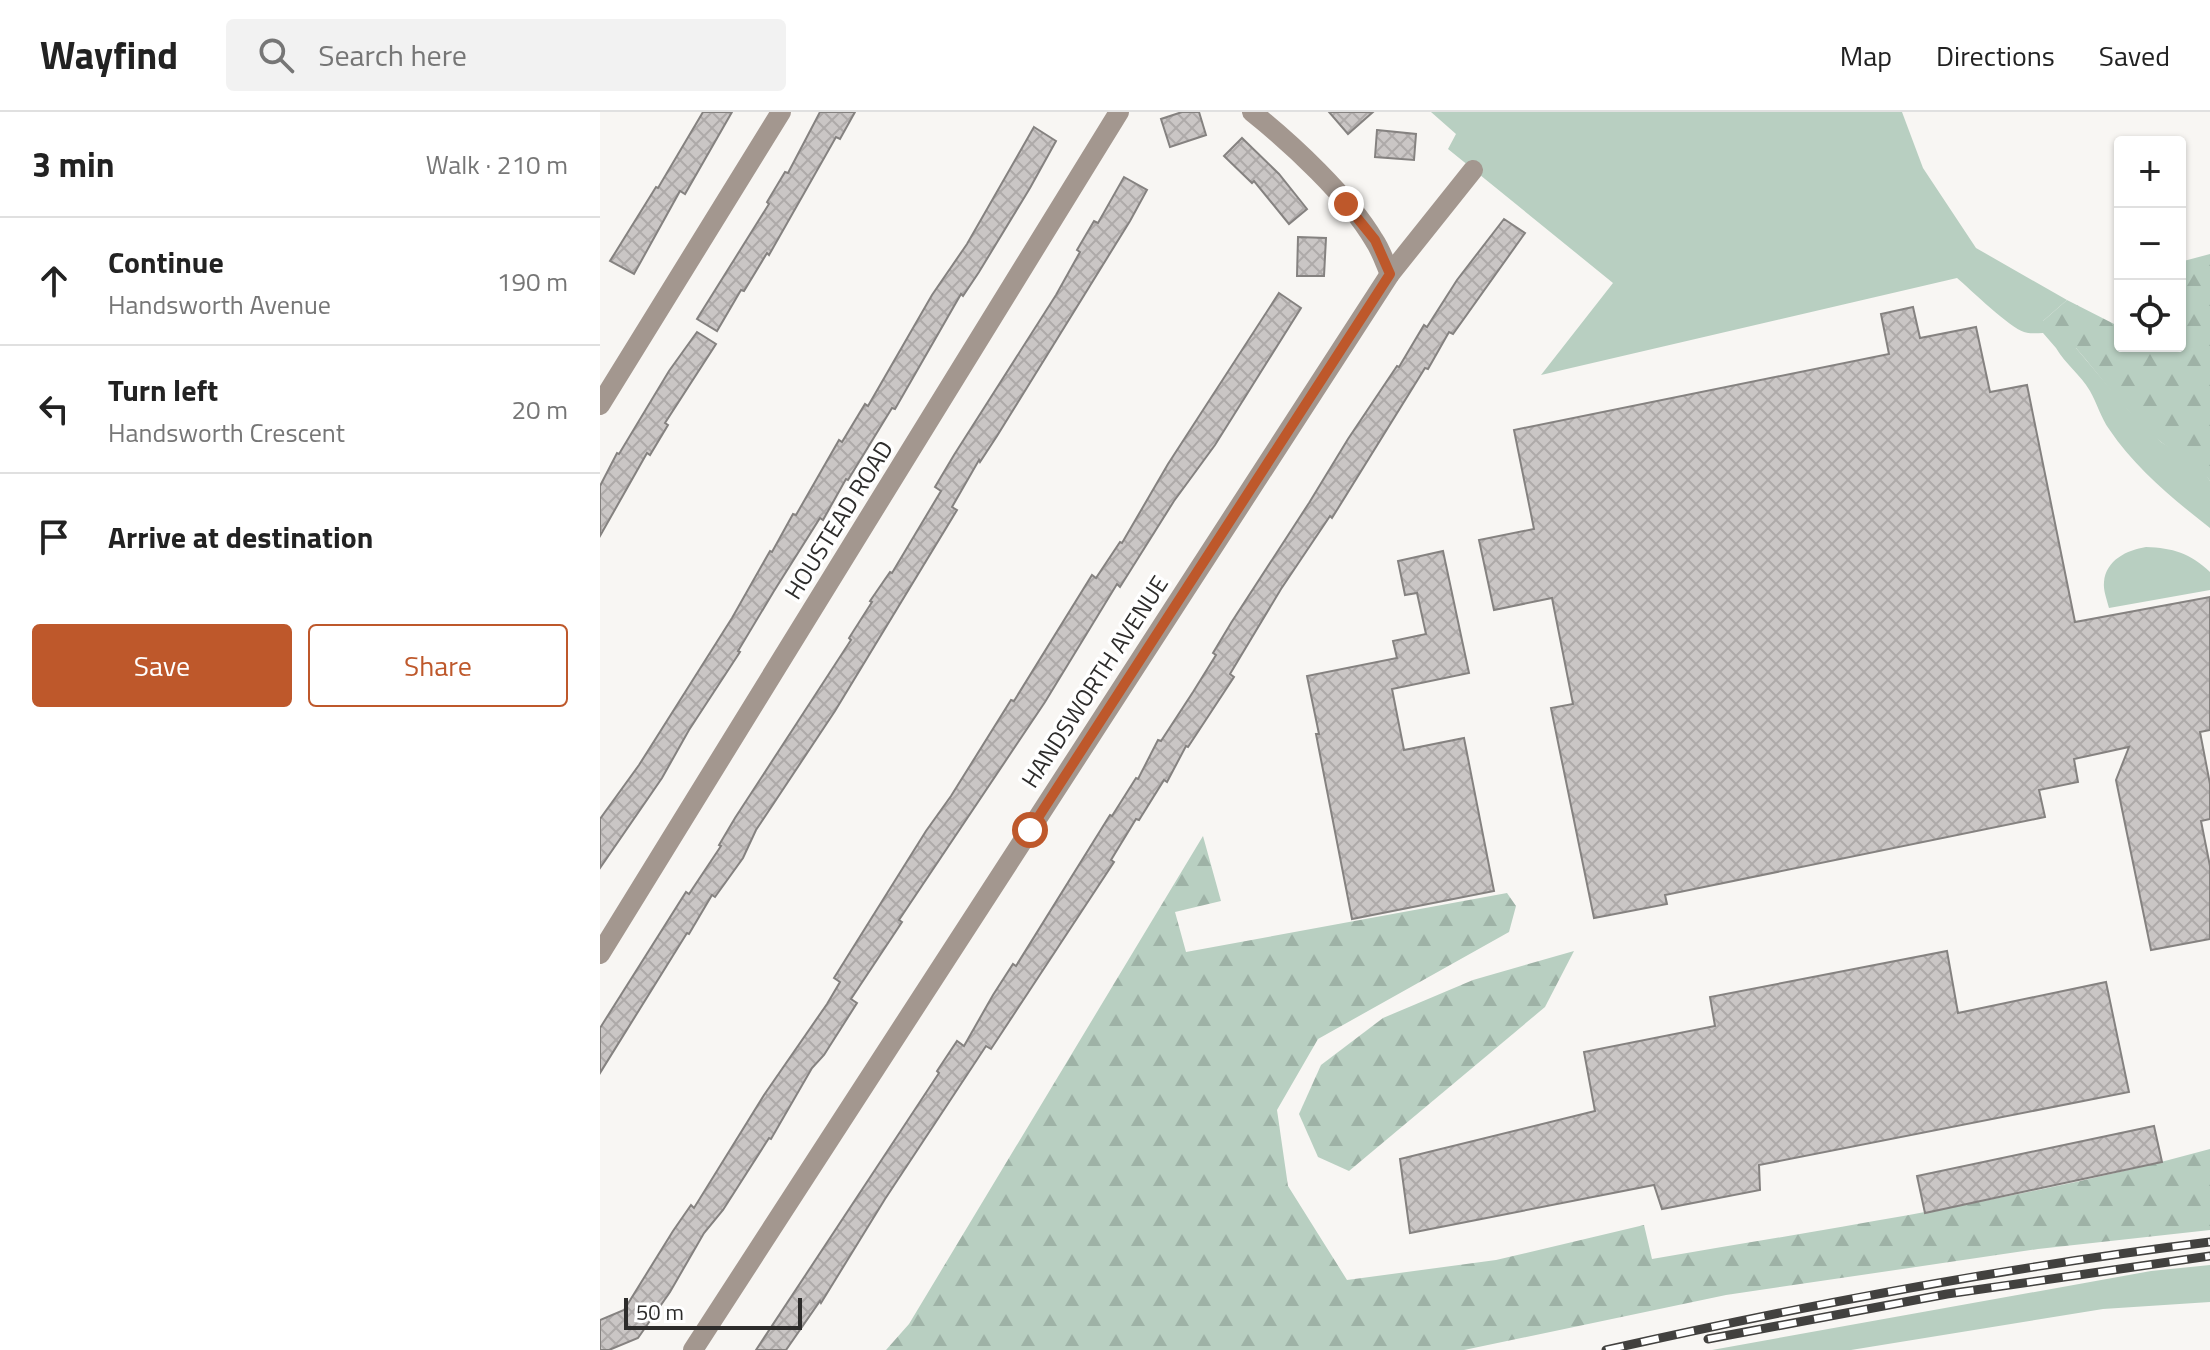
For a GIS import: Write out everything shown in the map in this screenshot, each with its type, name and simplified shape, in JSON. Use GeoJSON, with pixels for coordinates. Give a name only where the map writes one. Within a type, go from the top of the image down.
{"type":"FeatureCollection","features":[{"type":"Feature","properties":{"kind":"street"},"geometry":{"type":"LineString","coordinates":[[600,405],[781,112]]}},
{"type":"Feature","properties":{"kind":"street","name":"HOUSTEAD ROAD"},"geometry":{"type":"LineString","coordinates":[[600,954],[1119,112]]}},
{"type":"Feature","properties":{"kind":"street"},"geometry":{"type":"LineString","coordinates":[[1252,112],[1289,142],[1346,204],[1375,240],[1390,274]]}},
{"type":"Feature","properties":{"kind":"street","name":"HANDSWORTH AVENUE"},"geometry":{"type":"LineString","coordinates":[[693,1350],[1390,274],[1473,170]]}},
{"type":"Feature","properties":{"kind":"green space"},"geometry":{"type":"Polygon","coordinates":[[[1431,112],[1902,112],[1923,168],[1976,248],[2067,300],[2043,321],[2043,333],[2026,333],[2000,316],[1957,278],[1541,375],[1613,283],[1448,149],[1456,134],[1431,112]]]}},
{"type":"Feature","properties":{"kind":"green space"},"geometry":{"type":"Polygon","coordinates":[[[2210,254],[2210,481],[2138,421],[2076,348],[2056,348],[2043,333],[2043,321],[2067,300],[2114,324],[2114,352],[2186,352],[2186,260],[2210,254]]]}},
{"type":"Feature","properties":{"kind":"green space"},"geometry":{"type":"Polygon","coordinates":[[[2056,348],[2076,348],[2130,412],[2161,442],[2201,467],[2210,481],[2210,528],[2131,457],[2106,425],[2086,385],[2056,348]]]}},
{"type":"Feature","properties":{"kind":"green space"},"geometry":{"type":"Polygon","coordinates":[[[2146,547],[2173,550],[2195,560],[2210,572],[2210,590],[2109,608],[2104,585],[2109,568],[2125,554],[2146,547]]]}},
{"type":"Feature","properties":{"kind":"green space"},"geometry":{"type":"Polygon","coordinates":[[[1203,836],[1221,901],[1175,912],[1186,952],[1507,893],[1516,906],[1509,932],[1318,1039],[1277,1110],[1288,1186],[1347,1280],[1496,1260],[1644,1225],[1652,1259],[2002,1197],[2210,1149],[2210,1230],[2038,1249],[1726,1295],[1464,1350],[886,1350],[909,1324],[1203,836]]]}},
{"type":"Feature","properties":{"kind":"green space"},"geometry":{"type":"Polygon","coordinates":[[[1574,951],[1545,1007],[1349,1171],[1318,1157],[1299,1114],[1321,1065],[1383,1018],[1473,980],[1574,951]]]}},
{"type":"Feature","properties":{"kind":"green space"},"geometry":{"type":"Polygon","coordinates":[[[2210,1265],[2210,1302],[2103,1309],[1851,1350],[1712,1350],[2151,1271],[2210,1265]]]}},
{"type":"Feature","properties":{"kind":"building"},"geometry":{"type":"Polygon","coordinates":[[[703,112],[732,112],[685,194],[680,191],[634,274],[610,261],[703,112]]]}},
{"type":"Feature","properties":{"kind":"building"},"geometry":{"type":"Polygon","coordinates":[[[820,112],[855,112],[840,139],[836,137],[769,255],[767,253],[744,291],[741,290],[717,331],[697,319],[769,204],[767,202],[785,172],[788,173],[820,112]]]}},
{"type":"Feature","properties":{"kind":"building"},"geometry":{"type":"Polygon","coordinates":[[[1182,112],[1199,112],[1206,135],[1170,147],[1161,119],[1182,112]]]}},
{"type":"Feature","properties":{"kind":"building"},"geometry":{"type":"Polygon","coordinates":[[[1329,112],[1373,112],[1348,134],[1329,112]]]}},
{"type":"Feature","properties":{"kind":"building"},"geometry":{"type":"Polygon","coordinates":[[[1034,127],[1056,141],[1030,188],[979,272],[963,296],[961,294],[895,409],[892,408],[823,520],[820,518],[774,591],[662,778],[600,868],[600,819],[639,765],[732,618],[839,440],[842,442],[865,404],[868,406],[1034,127]]]}},
{"type":"Feature","properties":{"kind":"building"},"geometry":{"type":"Polygon","coordinates":[[[1377,130],[1416,134],[1414,160],[1375,157],[1377,130]]]}},
{"type":"Feature","properties":{"kind":"building"},"geometry":{"type":"Polygon","coordinates":[[[1242,138],[1279,174],[1307,209],[1289,224],[1254,181],[1252,183],[1224,156],[1242,138]]]}},
{"type":"Feature","properties":{"kind":"building"},"geometry":{"type":"Polygon","coordinates":[[[1124,177],[1147,190],[1130,221],[979,460],[952,507],[957,510],[835,711],[756,830],[743,858],[715,897],[712,895],[687,933],[600,1073],[600,1028],[686,892],[689,894],[721,846],[735,818],[851,640],[849,638],[870,601],[892,573],[941,491],[935,487],[1056,295],[1080,252],[1077,250],[1094,221],[1098,223],[1124,177]]]}},
{"type":"Feature","properties":{"kind":"building"},"geometry":{"type":"Polygon","coordinates":[[[1504,219],[1525,233],[1453,334],[1449,332],[1428,369],[1425,368],[1332,518],[1330,516],[1281,589],[1230,674],[1234,677],[1186,746],[1167,782],[1164,780],[1139,820],[1136,819],[1111,860],[1114,862],[991,1049],[986,1046],[821,1303],[786,1350],[756,1350],[957,1041],[964,1046],[993,995],[1013,964],[1016,966],[1110,815],[1138,779],[1158,740],[1161,741],[1193,692],[1231,623],[1348,439],[1399,367],[1424,325],[1427,327],[1457,280],[1504,219]]]}},
{"type":"Feature","properties":{"kind":"building"},"geometry":{"type":"Polygon","coordinates":[[[1298,237],[1326,238],[1324,276],[1297,276],[1298,237]]]}},
{"type":"Feature","properties":{"kind":"building"},"geometry":{"type":"Polygon","coordinates":[[[1279,293],[1301,308],[1215,445],[1174,501],[1120,587],[1117,584],[1045,702],[899,920],[902,922],[851,999],[857,1003],[824,1055],[812,1068],[771,1139],[704,1233],[670,1292],[638,1338],[609,1350],[600,1350],[600,1320],[624,1310],[673,1231],[691,1205],[694,1208],[764,1095],[827,1004],[840,982],[834,978],[926,831],[1011,700],[1014,701],[1092,575],[1096,578],[1122,543],[1168,464],[1279,293]]]}},
{"type":"Feature","properties":{"kind":"building"},"geometry":{"type":"Polygon","coordinates":[[[1913,307],[1920,338],[1976,327],[1990,392],[2027,385],[2075,622],[2210,597],[2210,730],[2200,732],[2210,784],[2210,819],[2201,821],[2210,866],[2210,939],[2151,950],[2116,780],[2129,747],[2074,759],[2078,782],[2039,790],[2045,817],[1665,895],[1667,904],[1594,918],[1551,708],[1573,704],[1552,598],[1494,610],[1479,540],[1534,529],[1514,430],[1889,354],[1881,314],[1913,307]]]}},
{"type":"Feature","properties":{"kind":"building"},"geometry":{"type":"Polygon","coordinates":[[[697,332],[716,344],[665,423],[668,425],[650,455],[647,453],[600,536],[600,486],[617,453],[697,332]]]}},
{"type":"Feature","properties":{"kind":"building"},"geometry":{"type":"Polygon","coordinates":[[[1443,551],[1469,673],[1392,689],[1404,750],[1464,738],[1494,891],[1352,919],[1307,676],[1397,658],[1393,641],[1426,634],[1417,593],[1405,595],[1398,561],[1443,551]]]}},
{"type":"Feature","properties":{"kind":"building"},"geometry":{"type":"Polygon","coordinates":[[[1947,951],[1958,1013],[2106,982],[2129,1092],[1759,1165],[1760,1190],[1662,1209],[1654,1185],[1410,1233],[1400,1159],[1595,1111],[1584,1052],[1715,1026],[1710,997],[1947,951]]]}},
{"type":"Feature","properties":{"kind":"building"},"geometry":{"type":"Polygon","coordinates":[[[2154,1126],[2162,1162],[1925,1213],[1917,1176],[2154,1126]]]}},
{"type":"Feature","properties":{"kind":"railway"},"geometry":{"type":"LineString","coordinates":[[1606,1350],[1907,1288],[2210,1242]]}},
{"type":"Feature","properties":{"kind":"railway"},"geometry":{"type":"LineString","coordinates":[[1708,1339],[1947,1294],[2210,1256]]}},
{"type":"Feature","properties":{"kind":"route"},"geometry":{"type":"LineString","coordinates":[[1030,830],[1390,274],[1375,240],[1346,204]]}}]}
